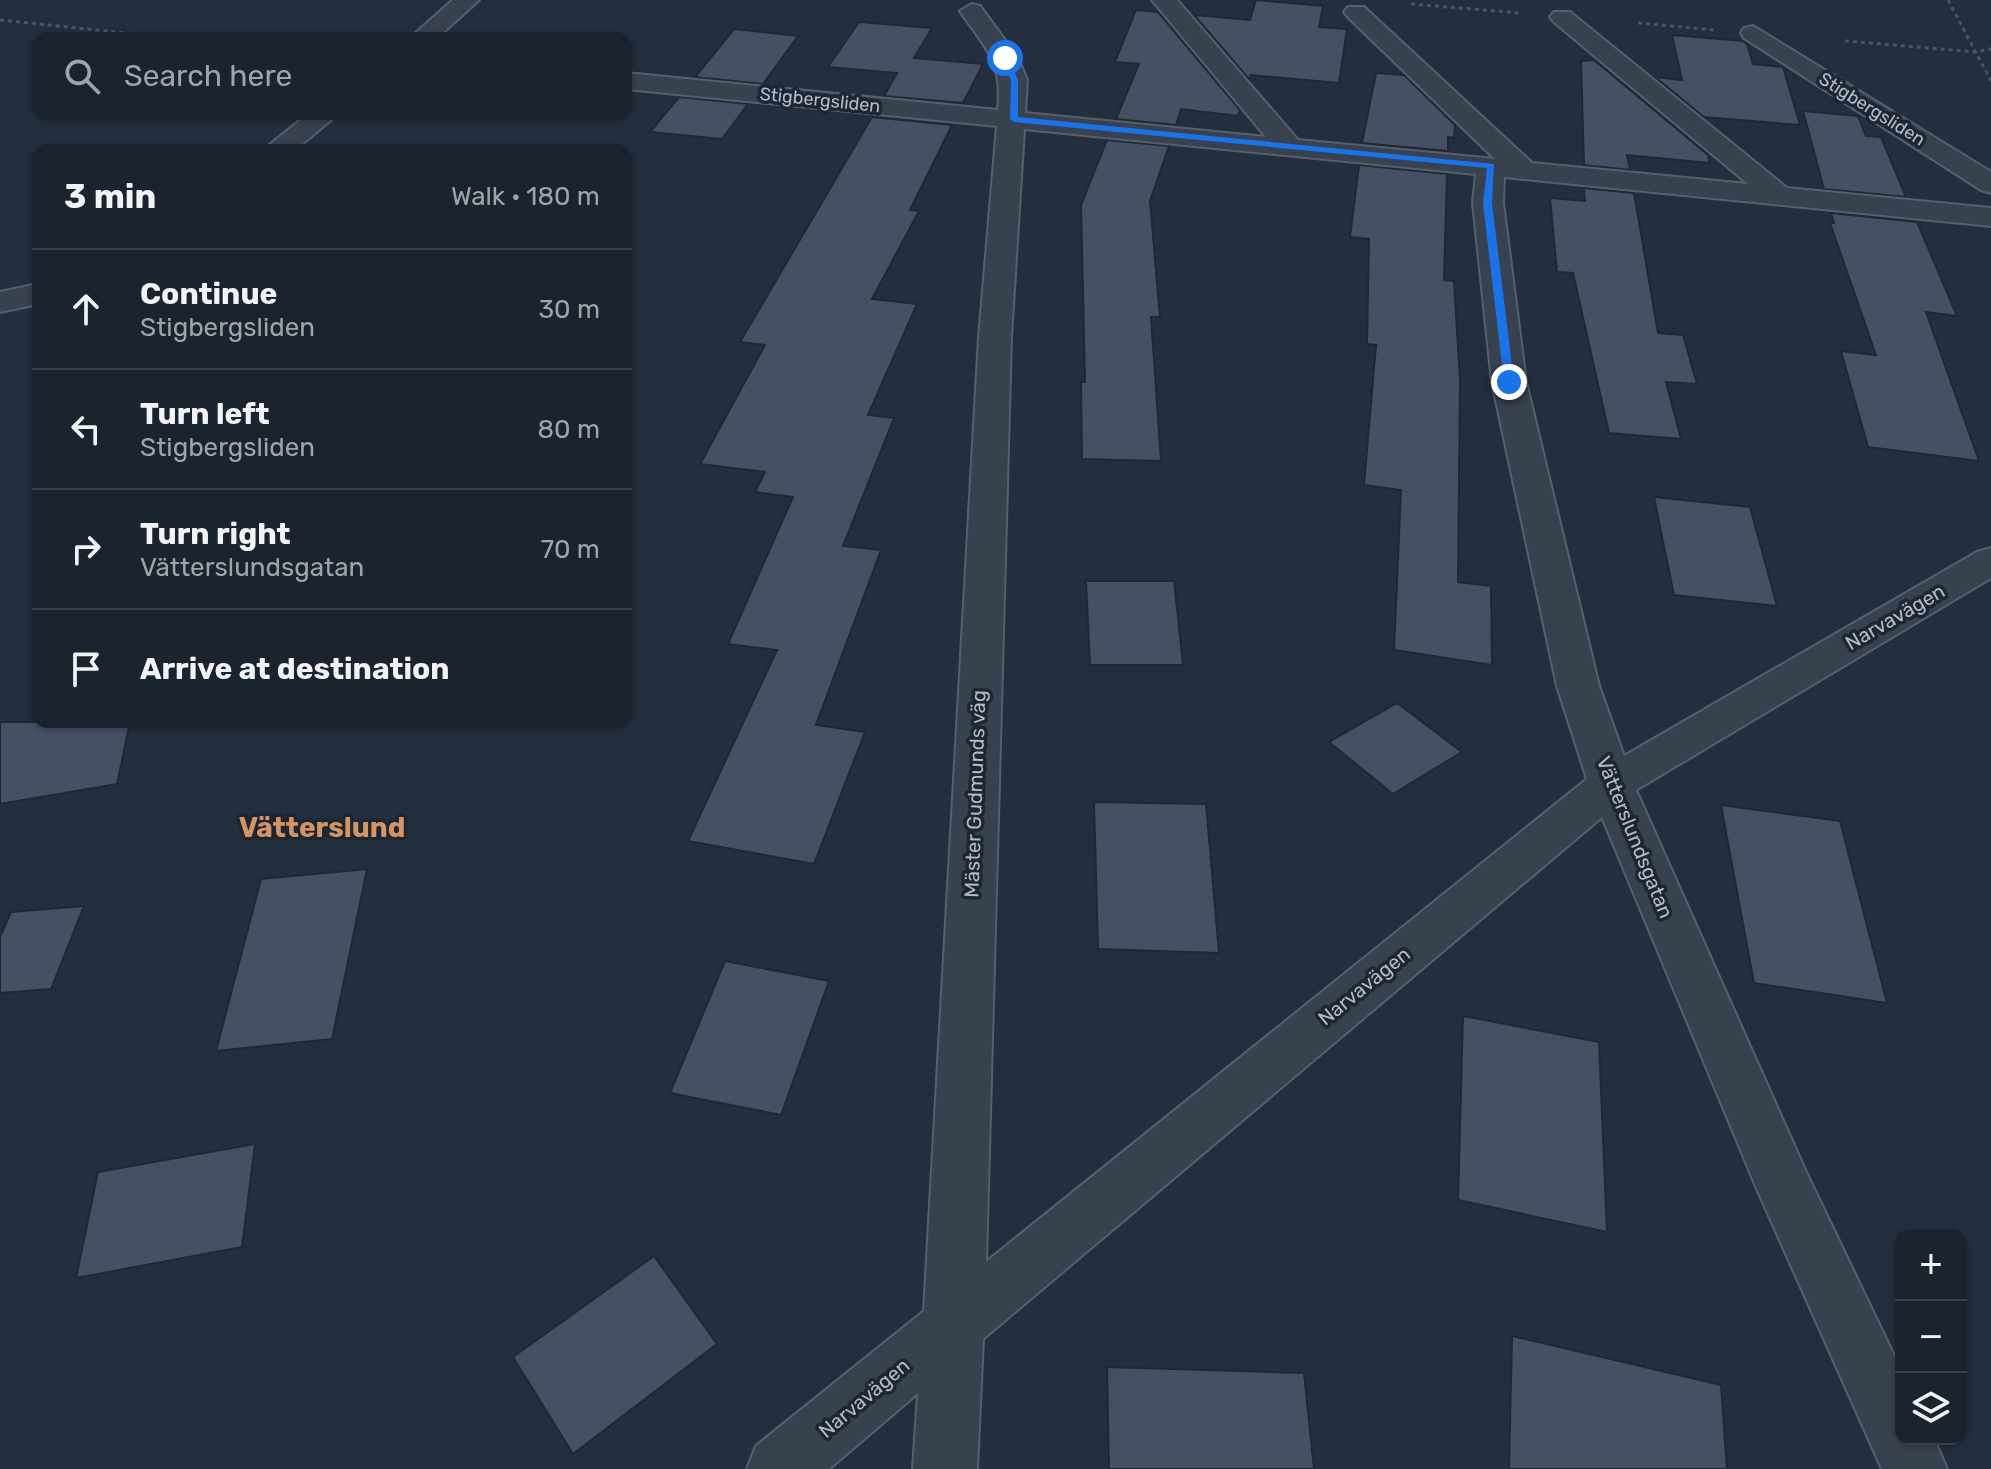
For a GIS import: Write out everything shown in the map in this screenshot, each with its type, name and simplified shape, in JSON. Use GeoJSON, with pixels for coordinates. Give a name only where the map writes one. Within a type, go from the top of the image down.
{"type":"FeatureCollection","features":[{"type":"Feature","properties":{"kind":"street"},"geometry":{"type":"LineString","coordinates":[[429,32],[467,0]]}},
{"type":"Feature","properties":{"kind":"street"},"geometry":{"type":"LineString","coordinates":[[1164,0],[1289,146]]}},
{"type":"Feature","properties":{"kind":"street"},"geometry":{"type":"LineString","coordinates":[[972,11],[1005,58],[1014,80],[1014,119]]}},
{"type":"Feature","properties":{"kind":"street"},"geometry":{"type":"LineString","coordinates":[[1562,17],[1776,193]]}},
{"type":"Feature","properties":{"kind":"street"},"geometry":{"type":"LineString","coordinates":[[1365,21],[1507,168]]}},
{"type":"Feature","properties":{"kind":"street","name":"Stigbergsliden"},"geometry":{"type":"LineString","coordinates":[[1753,33],[1991,184]]}},
{"type":"Feature","properties":{"kind":"street","name":"Stigbergsliden"},"geometry":{"type":"LineString","coordinates":[[632,82],[1776,193],[1991,217]]}},
{"type":"Feature","properties":{"kind":"street","name":"Mäster Gudmunds väg"},"geometry":{"type":"LineString","coordinates":[[945,1469],[954,1322],[994,353],[1014,119]]}},
{"type":"Feature","properties":{"kind":"street"},"geometry":{"type":"LineString","coordinates":[[285,144],[317,120]]}},
{"type":"Feature","properties":{"kind":"street","name":"Vätterslundsgatan"},"geometry":{"type":"LineString","coordinates":[[1507,168],[1488,203],[1509,382],[1578,686],[1611,784],[1785,1189],[1915,1469]]}},
{"type":"Feature","properties":{"kind":"street"},"geometry":{"type":"LineString","coordinates":[[0,302],[32,295]]}},
{"type":"Feature","properties":{"kind":"street","name":"Narvavägen"},"geometry":{"type":"LineString","coordinates":[[779,1469],[1611,784],[1991,561]]}},
{"type":"Feature","properties":{"kind":"path"},"geometry":{"type":"LineString","coordinates":[[1948,0],[1991,81]]}},
{"type":"Feature","properties":{"kind":"path"},"geometry":{"type":"LineString","coordinates":[[1365,21],[1383,2],[1976,52],[1991,49]]}},
{"type":"Feature","properties":{"kind":"path"},"geometry":{"type":"LineString","coordinates":[[0,20],[116,32]]}},
{"type":"Feature","properties":{"kind":"building"},"geometry":{"type":"Polygon","coordinates":[[[1256,0],[1323,6],[1319,27],[1347,29],[1339,83],[1251,75],[1249,79],[1194,15],[1250,20],[1256,0]]]}},
{"type":"Feature","properties":{"kind":"building"},"geometry":{"type":"Polygon","coordinates":[[[1136,10],[1158,12],[1240,110],[1238,116],[1181,109],[1176,125],[1116,119],[1139,64],[1115,62],[1136,10]]]}},
{"type":"Feature","properties":{"kind":"building"},"geometry":{"type":"Polygon","coordinates":[[[859,22],[932,28],[914,58],[983,64],[963,103],[884,96],[897,73],[828,67],[859,22]]]}},
{"type":"Feature","properties":{"kind":"building"},"geometry":{"type":"Polygon","coordinates":[[[734,29],[798,36],[763,84],[695,77],[734,29]]]}},
{"type":"Feature","properties":{"kind":"building"},"geometry":{"type":"Polygon","coordinates":[[[1672,35],[1743,41],[1747,44],[1753,64],[1783,67],[1800,125],[1704,117],[1655,77],[1682,80],[1672,35]]]}},
{"type":"Feature","properties":{"kind":"building"},"geometry":{"type":"Polygon","coordinates":[[[1594,60],[1708,155],[1710,163],[1627,155],[1630,170],[1584,165],[1581,61],[1594,60]]]}},
{"type":"Feature","properties":{"kind":"building"},"geometry":{"type":"Polygon","coordinates":[[[1376,73],[1404,75],[1455,125],[1454,138],[1448,137],[1448,151],[1362,143],[1376,73]]]}},
{"type":"Feature","properties":{"kind":"building"},"geometry":{"type":"Polygon","coordinates":[[[679,97],[748,104],[722,139],[650,132],[679,97]]]}},
{"type":"Feature","properties":{"kind":"building"},"geometry":{"type":"Polygon","coordinates":[[[1803,111],[1858,116],[1866,136],[1881,137],[1906,197],[1824,189],[1803,111]]]}},
{"type":"Feature","properties":{"kind":"building"},"geometry":{"type":"Polygon","coordinates":[[[872,117],[952,125],[910,210],[919,211],[872,299],[917,304],[868,415],[894,418],[843,546],[881,550],[816,725],[865,732],[814,864],[688,841],[777,650],[728,644],[793,497],[755,492],[765,472],[700,464],[765,345],[740,342],[872,117]]]}},
{"type":"Feature","properties":{"kind":"building"},"geometry":{"type":"Polygon","coordinates":[[[1107,140],[1169,146],[1150,201],[1160,317],[1151,317],[1161,461],[1082,459],[1081,382],[1085,382],[1081,205],[1107,140]]]}},
{"type":"Feature","properties":{"kind":"building"},"geometry":{"type":"Polygon","coordinates":[[[1359,165],[1447,174],[1444,280],[1454,281],[1460,381],[1458,582],[1491,586],[1492,665],[1394,650],[1401,490],[1364,485],[1376,345],[1367,344],[1369,239],[1350,237],[1359,165]]]}},
{"type":"Feature","properties":{"kind":"building"},"geometry":{"type":"Polygon","coordinates":[[[1584,188],[1634,193],[1658,333],[1683,335],[1697,384],[1666,382],[1681,439],[1609,433],[1573,273],[1557,272],[1550,198],[1585,201],[1584,188]]]}},
{"type":"Feature","properties":{"kind":"building"},"geometry":{"type":"Polygon","coordinates":[[[1831,213],[1917,222],[1957,316],[1926,312],[1979,461],[1868,447],[1841,351],[1876,355],[1830,223],[1834,223],[1831,213]]]}},
{"type":"Feature","properties":{"kind":"building"},"geometry":{"type":"Polygon","coordinates":[[[1654,497],[1750,507],[1777,606],[1674,595],[1654,497]]]}},
{"type":"Feature","properties":{"kind":"building"},"geometry":{"type":"Polygon","coordinates":[[[1086,581],[1174,581],[1183,665],[1090,665],[1086,581]]]}},
{"type":"Feature","properties":{"kind":"building"},"geometry":{"type":"Polygon","coordinates":[[[1397,703],[1462,752],[1393,794],[1329,742],[1397,703]]]}},
{"type":"Feature","properties":{"kind":"building"},"geometry":{"type":"Polygon","coordinates":[[[0,722],[32,722],[32,728],[129,728],[117,784],[0,804],[0,722]]]}},
{"type":"Feature","properties":{"kind":"building"},"geometry":{"type":"Polygon","coordinates":[[[1094,802],[1206,804],[1219,953],[1098,949],[1094,802]]]}},
{"type":"Feature","properties":{"kind":"building"},"geometry":{"type":"Polygon","coordinates":[[[1721,805],[1840,821],[1887,1003],[1754,983],[1721,805]]]}},
{"type":"Feature","properties":{"kind":"building"},"geometry":{"type":"Polygon","coordinates":[[[367,869],[332,1039],[216,1051],[261,879],[367,869]]]}},
{"type":"Feature","properties":{"kind":"building"},"geometry":{"type":"Polygon","coordinates":[[[84,906],[51,989],[0,993],[0,937],[11,912],[84,906]]]}},
{"type":"Feature","properties":{"kind":"building"},"geometry":{"type":"Polygon","coordinates":[[[725,961],[829,981],[781,1115],[670,1093],[725,961]]]}},
{"type":"Feature","properties":{"kind":"building"},"geometry":{"type":"Polygon","coordinates":[[[1463,1016],[1599,1042],[1607,1232],[1458,1200],[1463,1016]]]}},
{"type":"Feature","properties":{"kind":"building"},"geometry":{"type":"Polygon","coordinates":[[[255,1144],[242,1247],[76,1278],[98,1172],[255,1144]]]}},
{"type":"Feature","properties":{"kind":"building"},"geometry":{"type":"Polygon","coordinates":[[[654,1256],[717,1344],[573,1454],[513,1357],[654,1256]]]}},
{"type":"Feature","properties":{"kind":"building"},"geometry":{"type":"Polygon","coordinates":[[[1512,1336],[1721,1385],[1727,1469],[1509,1469],[1512,1336]]]}},
{"type":"Feature","properties":{"kind":"building"},"geometry":{"type":"Polygon","coordinates":[[[1107,1367],[1304,1373],[1314,1469],[1109,1469],[1107,1367]]]}},
{"type":"Feature","properties":{"kind":"district","name":"Vätterslund"},"geometry":{"type":"Point","coordinates":[322,827]}},
{"type":"Feature","properties":{"kind":"route"},"geometry":{"type":"LineString","coordinates":[[1005,58],[1014,80],[1014,119],[1491,166],[1488,203],[1509,382]]}}]}
